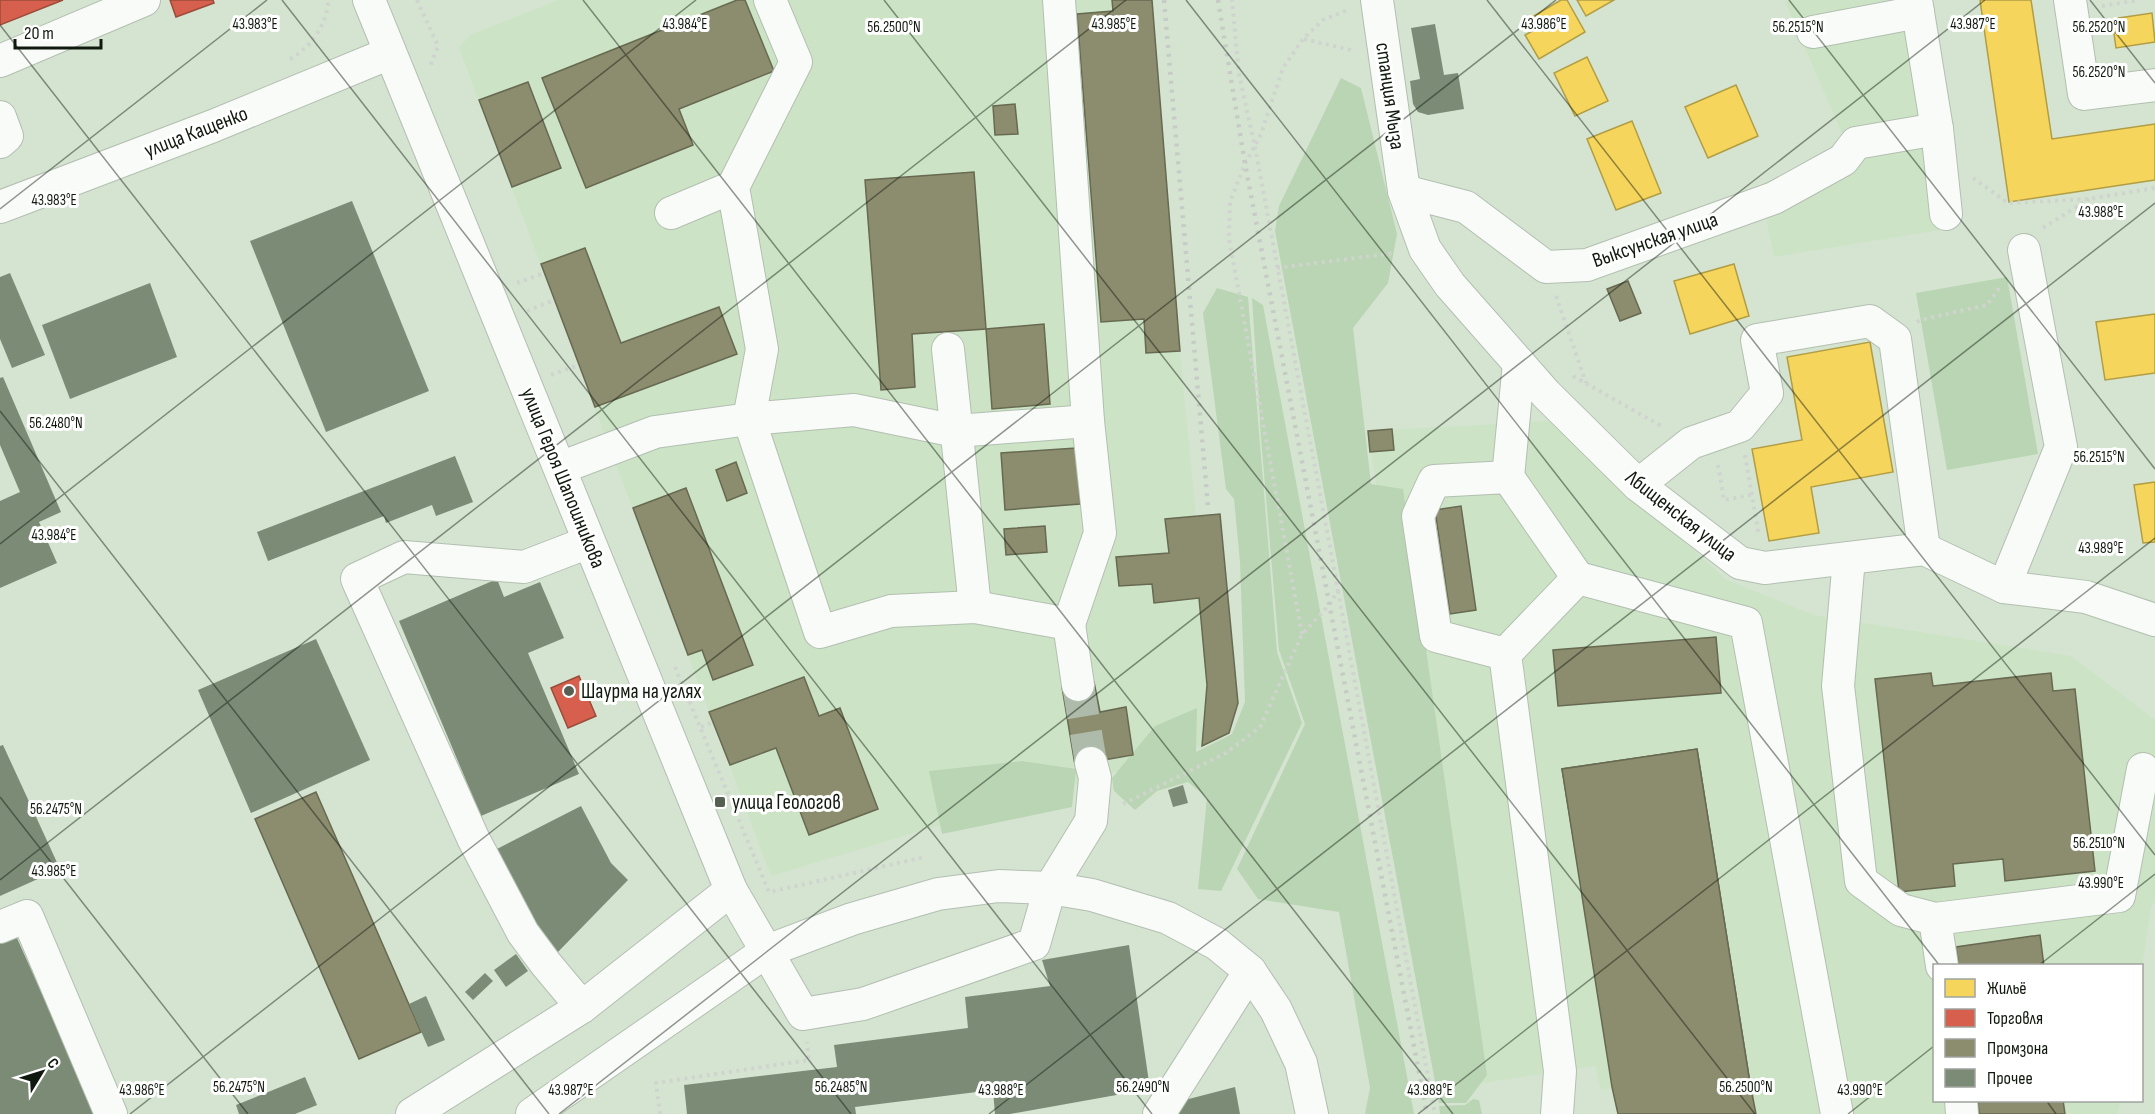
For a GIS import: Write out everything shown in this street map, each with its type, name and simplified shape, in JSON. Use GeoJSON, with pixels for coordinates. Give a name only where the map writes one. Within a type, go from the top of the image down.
{"type":"FeatureCollection","features":[{"type":"Feature","properties":{"kind":"street"},"geometry":{"type":"LineString","coordinates":[[0,61],[144,0]]}},
{"type":"Feature","properties":{"kind":"street","name":"улица Героя Шапошникова"},"geometry":{"type":"LineString","coordinates":[[369,0],[731,890],[803,1014]]}},
{"type":"Feature","properties":{"kind":"street"},"geometry":{"type":"LineString","coordinates":[[770,0],[796,62],[733,187],[762,350],[748,419],[820,632],[891,611],[975,607],[1069,624]]}},
{"type":"Feature","properties":{"kind":"street"},"geometry":{"type":"LineString","coordinates":[[1059,0],[1088,421],[1100,533],[1069,624],[1078,685]]}},
{"type":"Feature","properties":{"kind":"street","name":"станция Мыза"},"geometry":{"type":"LineString","coordinates":[[1364,4],[1385,58],[1404,191]]}},
{"type":"Feature","properties":{"kind":"street"},"geometry":{"type":"LineString","coordinates":[[1813,32],[1917,6],[1938,142],[1946,214]]}},
{"type":"Feature","properties":{"kind":"street"},"geometry":{"type":"LineString","coordinates":[[2071,6],[2084,94],[2155,85]]}},
{"type":"Feature","properties":{"kind":"street","name":"улица Кащенко"},"geometry":{"type":"LineString","coordinates":[[0,207],[213,126],[390,53]]}},
{"type":"Feature","properties":{"kind":"street"},"geometry":{"type":"LineString","coordinates":[[0,117],[7,136],[0,142]]}},
{"type":"Feature","properties":{"kind":"street","name":"Выксунская улица"},"geometry":{"type":"LineString","coordinates":[[1546,267],[1587,265],[1774,198],[1843,160],[1856,143],[1938,142]]}},
{"type":"Feature","properties":{"kind":"street"},"geometry":{"type":"LineString","coordinates":[[671,213],[733,187]]}},
{"type":"Feature","properties":{"kind":"street"},"geometry":{"type":"LineString","coordinates":[[1404,191],[1466,207],[1546,267]]}},
{"type":"Feature","properties":{"kind":"street","name":"Лбищенская улица"},"geometry":{"type":"LineString","coordinates":[[1404,191],[1425,249],[1450,285],[1546,394],[1638,485],[1740,563],[1766,568],[1924,549]]}},
{"type":"Feature","properties":{"kind":"street"},"geometry":{"type":"LineString","coordinates":[[2004,587],[2061,447],[2024,250]]}},
{"type":"Feature","properties":{"kind":"street"},"geometry":{"type":"LineString","coordinates":[[1638,485],[1715,435],[1767,393],[1757,340],[1870,321],[1894,339],[1924,549],[2004,587],[2086,597],[2155,620]]}},
{"type":"Feature","properties":{"kind":"street"},"geometry":{"type":"LineString","coordinates":[[948,349],[975,607]]}},
{"type":"Feature","properties":{"kind":"street"},"geometry":{"type":"LineString","coordinates":[[1519,363],[1508,477],[1578,579],[1746,623],[1837,1114]]}},
{"type":"Feature","properties":{"kind":"street"},"geometry":{"type":"LineString","coordinates":[[560,468],[655,432],[748,419],[854,410],[956,430],[1088,421]]}},
{"type":"Feature","properties":{"kind":"street"},"geometry":{"type":"LineString","coordinates":[[1505,654],[1436,636],[1418,516],[1434,480],[1508,477]]}},
{"type":"Feature","properties":{"kind":"street"},"geometry":{"type":"LineString","coordinates":[[582,1007],[546,964],[524,933],[473,838],[357,579],[404,557],[524,567],[589,542]]}},
{"type":"Feature","properties":{"kind":"street"},"geometry":{"type":"LineString","coordinates":[[1849,558],[1838,686],[1861,881],[1901,910],[1935,919],[2119,896],[2143,769]]}},
{"type":"Feature","properties":{"kind":"street"},"geometry":{"type":"LineString","coordinates":[[1505,654],[1578,579]]}},
{"type":"Feature","properties":{"kind":"street"},"geometry":{"type":"LineString","coordinates":[[1505,654],[1560,1071],[1557,1114]]}},
{"type":"Feature","properties":{"kind":"street"},"geometry":{"type":"LineString","coordinates":[[803,1014],[863,1004],[1034,944],[1050,888],[1091,821],[1095,778],[1091,763]]}},
{"type":"Feature","properties":{"kind":"street"},"geometry":{"type":"LineString","coordinates":[[532,1114],[767,951],[852,919],[938,894],[999,886],[1050,888],[1092,895],[1168,918],[1217,944],[1250,971],[1276,1010],[1301,1063],[1312,1114]]}},
{"type":"Feature","properties":{"kind":"street"},"geometry":{"type":"LineString","coordinates":[[412,1114],[582,1007],[731,890]]}},
{"type":"Feature","properties":{"kind":"street"},"geometry":{"type":"LineString","coordinates":[[0,927],[27,916],[111,1114]]}},
{"type":"Feature","properties":{"kind":"street"},"geometry":{"type":"LineString","coordinates":[[1935,919],[1942,964]]}},
{"type":"Feature","properties":{"kind":"street"},"geometry":{"type":"LineString","coordinates":[[1159,1114],[1250,971]]}},
{"type":"Feature","properties":{"kind":"path"},"geometry":{"type":"LineString","coordinates":[[417,0],[438,46],[430,67]]}},
{"type":"Feature","properties":{"kind":"path"},"geometry":{"type":"LineString","coordinates":[[1232,0],[1239,74],[1255,147],[1435,1114]]}},
{"type":"Feature","properties":{"kind":"path"},"geometry":{"type":"LineString","coordinates":[[2071,6],[2139,0]]}},
{"type":"Feature","properties":{"kind":"path"},"geometry":{"type":"LineString","coordinates":[[1302,634],[1229,239],[1230,202],[1245,164],[1262,134],[1283,68],[1303,39],[1323,20],[1364,4]]}},
{"type":"Feature","properties":{"kind":"path"},"geometry":{"type":"LineString","coordinates":[[1303,39],[1385,58]]}},
{"type":"Feature","properties":{"kind":"path"},"geometry":{"type":"LineString","coordinates":[[1938,142],[2008,203],[2089,199],[2155,188]]}},
{"type":"Feature","properties":{"kind":"path"},"geometry":{"type":"LineString","coordinates":[[1277,268],[1425,249]]}},
{"type":"Feature","properties":{"kind":"path"},"geometry":{"type":"LineString","coordinates":[[1546,267],[1586,383]]}},
{"type":"Feature","properties":{"kind":"path"},"geometry":{"type":"LineString","coordinates":[[513,284],[544,273]]}},
{"type":"Feature","properties":{"kind":"path"},"geometry":{"type":"LineString","coordinates":[[524,312],[554,300]]}},
{"type":"Feature","properties":{"kind":"path"},"geometry":{"type":"LineString","coordinates":[[549,376],[579,365]]}},
{"type":"Feature","properties":{"kind":"path"},"geometry":{"type":"LineString","coordinates":[[1568,373],[1586,383],[1715,435],[1751,495],[1766,568]]}},
{"type":"Feature","properties":{"kind":"path"},"geometry":{"type":"LineString","coordinates":[[1715,435],[1724,500],[1751,495]]}},
{"type":"Feature","properties":{"kind":"path"},"geometry":{"type":"LineString","coordinates":[[1135,797],[1226,753],[1260,727],[1302,634],[1330,604],[1338,590]]}},
{"type":"Feature","properties":{"kind":"path"},"geometry":{"type":"LineString","coordinates":[[674,663],[769,892],[925,857]]}},
{"type":"Feature","properties":{"kind":"path"},"geometry":{"type":"LineString","coordinates":[[701,727],[713,722]]}},
{"type":"Feature","properties":{"kind":"path"},"geometry":{"type":"LineString","coordinates":[[660,1114],[656,1083],[809,1060],[803,1014]]}},
{"type":"Feature","properties":{"kind":"shaded area"},"geometry":{"type":"Polygon","coordinates":[[[558,0],[1152,0],[1180,351],[1196,516],[1220,514],[1238,703],[1229,733],[1202,746],[771,876],[459,48],[470,35],[558,0]]]}},
{"type":"Feature","properties":{"kind":"shaded area"},"geometry":{"type":"Polygon","coordinates":[[[1788,0],[1925,0],[1959,227],[1774,257],[1767,223],[1763,183],[1795,171],[1844,138],[1785,2],[1788,0]]]}},
{"type":"Feature","properties":{"kind":"shaded area"},"geometry":{"type":"Polygon","coordinates":[[[1341,78],[1361,88],[1397,234],[1388,283],[1353,328],[1371,484],[1403,489],[1487,1075],[1466,1103],[1439,1103],[1275,231],[1279,206],[1341,78]]]}},
{"type":"Feature","properties":{"kind":"shaded area"},"geometry":{"type":"Polygon","coordinates":[[[2007,277],[2038,454],[1947,470],[1916,293],[2007,277]]]}},
{"type":"Feature","properties":{"kind":"shaded area"},"geometry":{"type":"Polygon","coordinates":[[[1217,288],[1248,297],[1277,652],[1302,723],[1221,891],[1198,889],[1207,798],[1188,782],[1157,791],[1135,810],[1114,791],[1112,778],[1155,726],[1197,708],[1196,752],[1232,734],[1245,702],[1240,562],[1234,499],[1226,489],[1203,313],[1217,288]]]}},
{"type":"Feature","properties":{"kind":"shaded area"},"geometry":{"type":"Polygon","coordinates":[[[1252,298],[1263,305],[1414,1114],[1365,1114],[1370,1088],[1339,912],[1258,899],[1237,869],[1305,724],[1279,650],[1252,298]]]}},
{"type":"Feature","properties":{"kind":"shaded area"},"geometry":{"type":"Polygon","coordinates":[[[1549,421],[1727,580],[1814,615],[2071,656],[2155,720],[2155,900],[2151,908],[2142,964],[1933,964],[1933,1102],[2120,1102],[2118,1114],[1618,1114],[1612,1088],[1601,1090],[1595,1066],[1468,1085],[1368,431],[1549,421]]]}},
{"type":"Feature","properties":{"kind":"shaded area"},"geometry":{"type":"Polygon","coordinates":[[[1022,761],[1076,769],[1072,807],[942,834],[929,771],[1022,761]]]}},
{"type":"Feature","properties":{"kind":"shaded area"},"geometry":{"type":"Polygon","coordinates":[[[1473,1099],[1479,1100],[1482,1114],[1440,1114],[1439,1106],[1465,1105],[1473,1099]]]}},
{"type":"Feature","properties":{"kind":"building: Жильё"},"geometry":{"type":"Polygon","coordinates":[[[1561,0],[1567,0],[1585,32],[1539,59],[1525,35],[1538,28],[1532,17],[1561,0]]]}},
{"type":"Feature","properties":{"kind":"building: Жильё"},"geometry":{"type":"Polygon","coordinates":[[[1577,0],[1614,0],[1586,16],[1577,0]]]}},
{"type":"Feature","properties":{"kind":"building: Жильё"},"geometry":{"type":"Polygon","coordinates":[[[1980,0],[2031,0],[2052,139],[2155,124],[2155,180],[2009,202],[1980,0]]]}},
{"type":"Feature","properties":{"kind":"building: Жильё"},"geometry":{"type":"Polygon","coordinates":[[[2152,13],[2155,42],[2116,48],[2112,19],[2152,13]]]}},
{"type":"Feature","properties":{"kind":"building: Жильё"},"geometry":{"type":"Polygon","coordinates":[[[1587,57],[1608,101],[1575,116],[1554,73],[1587,57]]]}},
{"type":"Feature","properties":{"kind":"building: Жильё"},"geometry":{"type":"Polygon","coordinates":[[[1736,85],[1758,136],[1708,158],[1685,107],[1736,85]]]}},
{"type":"Feature","properties":{"kind":"building: Жильё"},"geometry":{"type":"Polygon","coordinates":[[[1632,121],[1661,193],[1616,210],[1587,139],[1632,121]]]}},
{"type":"Feature","properties":{"kind":"building: Жильё"},"geometry":{"type":"Polygon","coordinates":[[[1734,264],[1749,316],[1690,334],[1674,281],[1734,264]]]}},
{"type":"Feature","properties":{"kind":"building: Жильё"},"geometry":{"type":"Polygon","coordinates":[[[2155,314],[2155,373],[2105,380],[2096,322],[2155,314]]]}},
{"type":"Feature","properties":{"kind":"building: Жильё"},"geometry":{"type":"Polygon","coordinates":[[[1870,342],[1893,472],[1811,487],[1819,533],[1769,541],[1752,449],[1802,440],[1787,357],[1870,342]]]}},
{"type":"Feature","properties":{"kind":"building: Жильё"},"geometry":{"type":"Polygon","coordinates":[[[2155,482],[2155,542],[2143,543],[2134,485],[2155,482]]]}},
{"type":"Feature","properties":{"kind":"building: Торговля"},"geometry":{"type":"Polygon","coordinates":[[[0,0],[63,0],[0,25],[0,0]]]}},
{"type":"Feature","properties":{"kind":"building: Торговля"},"geometry":{"type":"Polygon","coordinates":[[[170,0],[213,0],[214,3],[176,17],[170,0]]]}},
{"type":"Feature","properties":{"kind":"building: Торговля"},"geometry":{"type":"Polygon","coordinates":[[[579,676],[596,716],[568,728],[551,688],[579,676]]]}},
{"type":"Feature","properties":{"kind":"building: Промзона"},"geometry":{"type":"Polygon","coordinates":[[[737,0],[745,0],[774,71],[679,109],[693,145],[586,188],[542,78],[737,0]]]}},
{"type":"Feature","properties":{"kind":"building: Промзона"},"geometry":{"type":"Polygon","coordinates":[[[1112,0],[1152,0],[1180,351],[1146,353],[1144,319],[1101,322],[1077,14],[1113,11],[1112,0]]]}},
{"type":"Feature","properties":{"kind":"building: Промзона"},"geometry":{"type":"Polygon","coordinates":[[[528,82],[561,168],[512,187],[479,100],[528,82]]]}},
{"type":"Feature","properties":{"kind":"building: Промзона"},"geometry":{"type":"Polygon","coordinates":[[[1015,104],[1018,134],[995,135],[993,106],[1015,104]]]}},
{"type":"Feature","properties":{"kind":"building: Промзона"},"geometry":{"type":"Polygon","coordinates":[[[974,172],[986,329],[912,334],[915,387],[881,390],[865,180],[974,172]]]}},
{"type":"Feature","properties":{"kind":"building: Промзона"},"geometry":{"type":"Polygon","coordinates":[[[585,248],[621,343],[719,307],[737,354],[595,407],[541,264],[585,248]]]}},
{"type":"Feature","properties":{"kind":"building: Промзона"},"geometry":{"type":"Polygon","coordinates":[[[1628,281],[1641,313],[1620,321],[1607,289],[1628,281]]]}},
{"type":"Feature","properties":{"kind":"building: Промзона"},"geometry":{"type":"Polygon","coordinates":[[[1044,324],[1050,404],[992,409],[986,329],[1044,324]]]}},
{"type":"Feature","properties":{"kind":"building: Промзона"},"geometry":{"type":"Polygon","coordinates":[[[1392,429],[1394,450],[1370,452],[1368,431],[1392,429]]]}},
{"type":"Feature","properties":{"kind":"building: Промзона"},"geometry":{"type":"Polygon","coordinates":[[[1076,448],[1080,504],[1005,510],[1001,453],[1076,448]]]}},
{"type":"Feature","properties":{"kind":"building: Промзона"},"geometry":{"type":"Polygon","coordinates":[[[736,462],[747,493],[727,501],[716,470],[736,462]]]}},
{"type":"Feature","properties":{"kind":"building: Промзона"},"geometry":{"type":"Polygon","coordinates":[[[686,488],[753,665],[713,680],[702,650],[688,655],[633,508],[686,488]]]}},
{"type":"Feature","properties":{"kind":"building: Промзона"},"geometry":{"type":"Polygon","coordinates":[[[1461,506],[1476,610],[1450,614],[1435,510],[1461,506]]]}},
{"type":"Feature","properties":{"kind":"building: Промзона"},"geometry":{"type":"Polygon","coordinates":[[[1220,514],[1238,703],[1229,733],[1202,746],[1207,685],[1199,598],[1154,603],[1152,584],[1119,586],[1116,557],[1169,553],[1165,519],[1220,514]]]}},
{"type":"Feature","properties":{"kind":"building: Промзона"},"geometry":{"type":"Polygon","coordinates":[[[1045,526],[1047,552],[1006,555],[1004,529],[1045,526]]]}},
{"type":"Feature","properties":{"kind":"building: Промзона"},"geometry":{"type":"Polygon","coordinates":[[[1716,637],[1721,693],[1558,706],[1553,650],[1716,637]]]}},
{"type":"Feature","properties":{"kind":"building: Промзона"},"geometry":{"type":"Polygon","coordinates":[[[1931,673],[1933,686],[2051,673],[2053,691],[2075,689],[2095,871],[2005,881],[2003,859],[1953,864],[1955,886],[1899,892],[1875,679],[1931,673]]]}},
{"type":"Feature","properties":{"kind":"building: Промзона"},"geometry":{"type":"Polygon","coordinates":[[[804,677],[819,716],[840,708],[878,809],[809,835],[776,748],[730,765],[709,712],[804,677]]]}},
{"type":"Feature","properties":{"kind":"building: Промзона"},"geometry":{"type":"Polygon","coordinates":[[[1094,682],[1100,712],[1126,707],[1133,755],[1075,765],[1062,687],[1094,682]]]}},
{"type":"Feature","properties":{"kind":"building: Промзона"},"geometry":{"type":"Polygon","coordinates":[[[1697,749],[1750,1083],[1618,1112],[1562,769],[1697,749]]]}},
{"type":"Feature","properties":{"kind":"building: Промзона"},"geometry":{"type":"Polygon","coordinates":[[[1697,749],[1756,1114],[1618,1114],[1562,769],[1697,749]]]}},
{"type":"Feature","properties":{"kind":"building: Промзона"},"geometry":{"type":"Polygon","coordinates":[[[316,792],[421,1032],[359,1059],[255,819],[316,792]]]}},
{"type":"Feature","properties":{"kind":"building: Промзона"},"geometry":{"type":"Polygon","coordinates":[[[2040,935],[2044,964],[1959,964],[1956,947],[2040,935]]]}},
{"type":"Feature","properties":{"kind":"building: Промзона"},"geometry":{"type":"Polygon","coordinates":[[[1978,1102],[2063,1102],[2065,1114],[1979,1114],[1978,1102]]]}},
{"type":"Feature","properties":{"kind":"building: Прочее"},"geometry":{"type":"Polygon","coordinates":[[[1435,24],[1444,75],[1458,73],[1464,109],[1428,115],[1418,112],[1413,104],[1410,81],[1420,79],[1411,28],[1435,24]]]}},
{"type":"Feature","properties":{"kind":"building: Прочее"},"geometry":{"type":"Polygon","coordinates":[[[352,201],[429,391],[326,432],[250,241],[352,201]]]}},
{"type":"Feature","properties":{"kind":"building: Прочее"},"geometry":{"type":"Polygon","coordinates":[[[10,273],[45,355],[12,368],[0,339],[0,277],[10,273]]]}},
{"type":"Feature","properties":{"kind":"building: Прочее"},"geometry":{"type":"Polygon","coordinates":[[[150,283],[177,357],[70,399],[42,325],[150,283]]]}},
{"type":"Feature","properties":{"kind":"building: Прочее"},"geometry":{"type":"Polygon","coordinates":[[[3,377],[61,512],[39,522],[57,563],[0,588],[0,501],[20,492],[0,445],[0,378],[3,377]]]}},
{"type":"Feature","properties":{"kind":"building: Прочее"},"geometry":{"type":"Polygon","coordinates":[[[455,456],[473,502],[436,516],[432,505],[386,523],[384,516],[268,561],[257,532],[455,456]]]}},
{"type":"Feature","properties":{"kind":"building: Прочее"},"geometry":{"type":"Polygon","coordinates":[[[497,579],[504,597],[540,582],[564,638],[528,653],[579,774],[481,816],[399,621],[497,579]]]}},
{"type":"Feature","properties":{"kind":"building: Прочее"},"geometry":{"type":"Polygon","coordinates":[[[316,639],[370,760],[251,813],[198,690],[316,639]]]}},
{"type":"Feature","properties":{"kind":"building: Прочее"},"geometry":{"type":"Polygon","coordinates":[[[3,745],[60,869],[0,896],[0,746],[3,745]]]}},
{"type":"Feature","properties":{"kind":"building: Прочее"},"geometry":{"type":"Polygon","coordinates":[[[1183,785],[1188,803],[1173,807],[1168,790],[1183,785]]]}},
{"type":"Feature","properties":{"kind":"building: Прочее"},"geometry":{"type":"Polygon","coordinates":[[[581,806],[611,863],[628,880],[557,953],[540,937],[495,850],[581,806]]]}},
{"type":"Feature","properties":{"kind":"building: Прочее"},"geometry":{"type":"Polygon","coordinates":[[[16,936],[96,1114],[0,1114],[0,943],[16,936]]]}},
{"type":"Feature","properties":{"kind":"building: Прочее"},"geometry":{"type":"Polygon","coordinates":[[[1129,945],[1150,1089],[1010,1114],[995,1114],[993,1090],[855,1107],[856,1114],[687,1114],[684,1085],[837,1067],[834,1045],[968,1028],[965,997],[1050,986],[1042,960],[1129,945]]]}},
{"type":"Feature","properties":{"kind":"building: Прочее"},"geometry":{"type":"Polygon","coordinates":[[[516,954],[528,971],[506,987],[494,970],[516,954]]]}},
{"type":"Feature","properties":{"kind":"building: Прочее"},"geometry":{"type":"Polygon","coordinates":[[[485,973],[493,981],[473,1000],[465,992],[485,973]]]}},
{"type":"Feature","properties":{"kind":"building: Прочее"},"geometry":{"type":"Polygon","coordinates":[[[426,996],[445,1040],[428,1047],[409,1004],[426,996]]]}},
{"type":"Feature","properties":{"kind":"building: Прочее"},"geometry":{"type":"Polygon","coordinates":[[[305,1077],[317,1105],[295,1114],[239,1114],[236,1105],[305,1077]]]}},
{"type":"Feature","properties":{"kind":"building: Прочее"},"geometry":{"type":"Polygon","coordinates":[[[1235,1087],[1240,1114],[1178,1114],[1181,1101],[1235,1087]]]}},
{"type":"Feature","properties":{"kind":"tunnel"},"geometry":{"type":"LineString","coordinates":[[1078,685],[1091,763]]}},
{"type":"Feature","properties":{"kind":"railway"},"geometry":{"type":"LineString","coordinates":[[1164,0],[1208,507]]}},
{"type":"Feature","properties":{"kind":"railway"},"geometry":{"type":"LineString","coordinates":[[1218,0],[1245,164],[1427,1114]]}},
{"type":"Feature","properties":{"kind":"place","name":"Шаурма на углях"},"geometry":{"type":"Point","coordinates":[569,691]}},
{"type":"Feature","properties":{"kind":"place","name":"улица Геологов"},"geometry":{"type":"Point","coordinates":[720,802]}}]}
